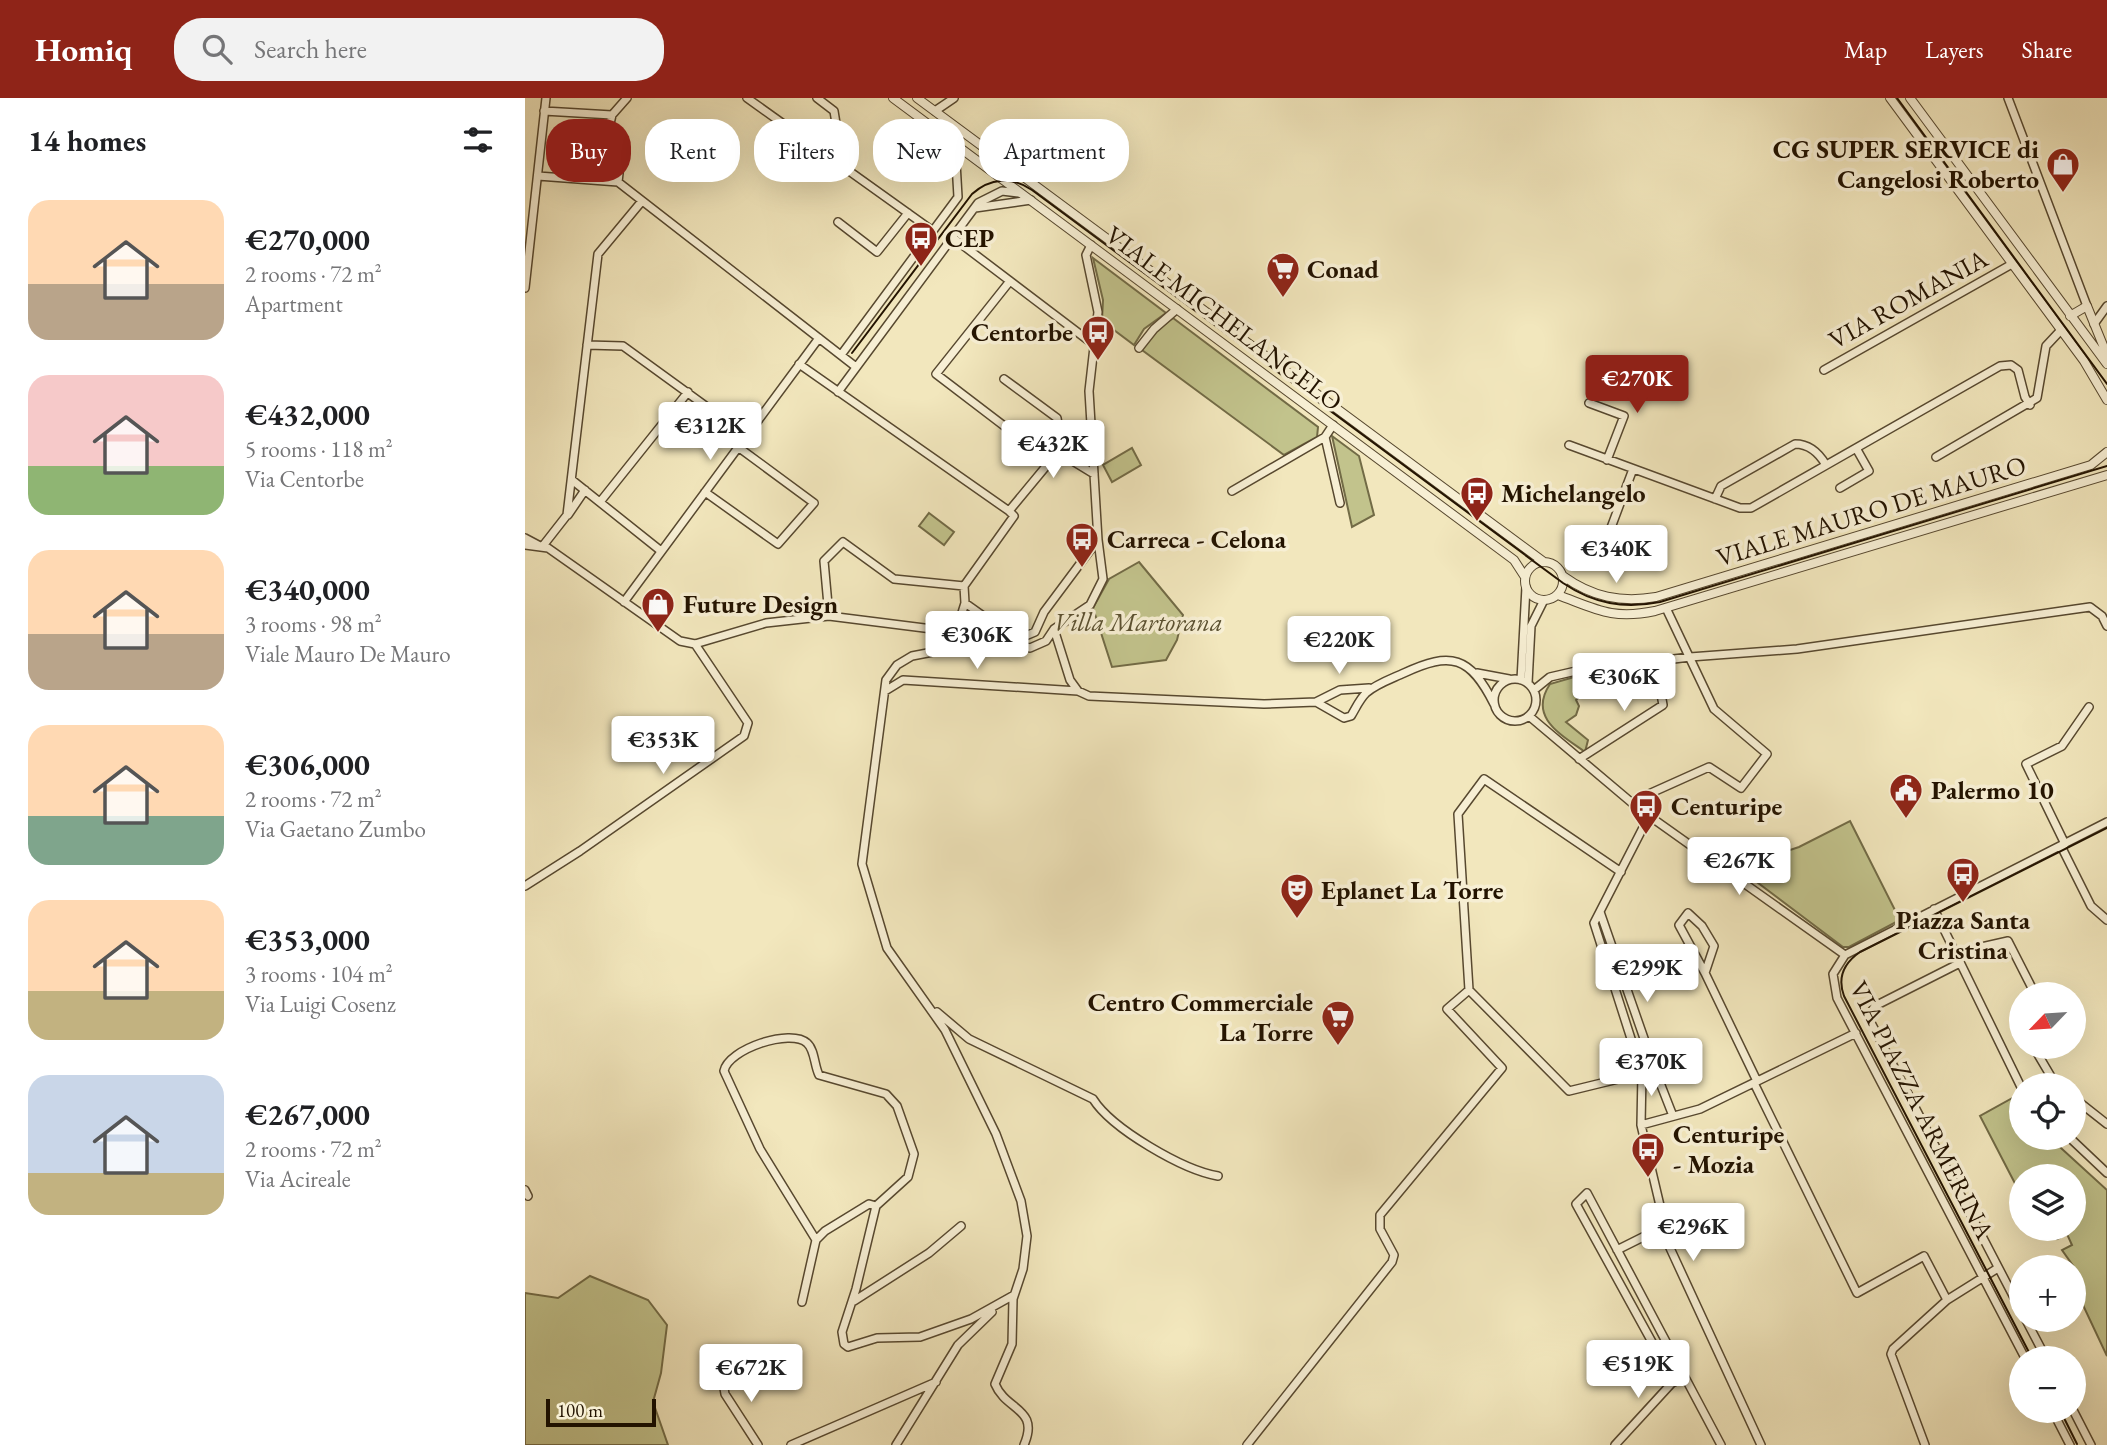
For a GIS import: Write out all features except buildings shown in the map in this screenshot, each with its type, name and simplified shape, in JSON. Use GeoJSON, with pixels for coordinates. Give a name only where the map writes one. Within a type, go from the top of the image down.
{"type":"FeatureCollection","features":[{"type":"Feature","properties":{"kind":"street"},"geometry":{"type":"LineString","coordinates":[[525,288],[546,98]]}},
{"type":"Feature","properties":{"kind":"street"},"geometry":{"type":"LineString","coordinates":[[611,119],[627,98]]}},
{"type":"Feature","properties":{"kind":"street"},"geometry":{"type":"LineString","coordinates":[[747,98],[776,119]]}},
{"type":"Feature","properties":{"kind":"street"},"geometry":{"type":"LineString","coordinates":[[817,98],[834,111],[835,119]]}},
{"type":"Feature","properties":{"kind":"street","name":"VIALE MICHELANGELO"},"geometry":{"type":"LineString","coordinates":[[893,98],[921,119]]}},
{"type":"Feature","properties":{"kind":"street","name":"VIALE MICHELANGELO"},"geometry":{"type":"LineString","coordinates":[[916,98],[1544,562]]}},
{"type":"Feature","properties":{"kind":"street"},"geometry":{"type":"LineString","coordinates":[[935,111],[954,98]]}},
{"type":"Feature","properties":{"kind":"street"},"geometry":{"type":"LineString","coordinates":[[1890,98],[2061,330],[2107,400]]}},
{"type":"Feature","properties":{"kind":"street"},"geometry":{"type":"LineString","coordinates":[[1910,98],[2107,364]]}},
{"type":"Feature","properties":{"kind":"street"},"geometry":{"type":"LineString","coordinates":[[2008,98],[2107,355]]}},
{"type":"Feature","properties":{"kind":"street"},"geometry":{"type":"LineString","coordinates":[[544,111],[612,115]]}},
{"type":"Feature","properties":{"kind":"street","name":"VIALE MICHELANGELO"},"geometry":{"type":"LineString","coordinates":[[965,152],[1514,561],[1525,577]]}},
{"type":"Feature","properties":{"kind":"street"},"geometry":{"type":"LineString","coordinates":[[538,176],[546,177]]}},
{"type":"Feature","properties":{"kind":"street"},"geometry":{"type":"LineString","coordinates":[[859,178],[933,231]]}},
{"type":"Feature","properties":{"kind":"street"},"geometry":{"type":"LineString","coordinates":[[618,182],[856,367]]}},
{"type":"Feature","properties":{"kind":"street"},"geometry":{"type":"LineString","coordinates":[[841,355],[958,197],[957,182]]}},
{"type":"Feature","properties":{"kind":"street"},"geometry":{"type":"LineString","coordinates":[[838,391],[974,208],[988,196],[1002,191],[1027,197]]}},
{"type":"Feature","properties":{"kind":"street"},"geometry":{"type":"LineString","coordinates":[[1966,202],[1979,192]]}},
{"type":"Feature","properties":{"kind":"street"},"geometry":{"type":"LineString","coordinates":[[974,208],[1027,197]]}},
{"type":"Feature","properties":{"kind":"street"},"geometry":{"type":"LineString","coordinates":[[568,515],[598,254],[642,201]]}},
{"type":"Feature","properties":{"kind":"street"},"geometry":{"type":"LineString","coordinates":[[838,222],[877,252],[908,213]]}},
{"type":"Feature","properties":{"kind":"street"},"geometry":{"type":"LineString","coordinates":[[952,237],[1093,344]]}},
{"type":"Feature","properties":{"kind":"street"},"geometry":{"type":"LineString","coordinates":[[1024,1445],[1030,1429],[1028,1421],[997,1391],[995,1384],[1012,1344],[1014,1295],[1027,1236],[1021,1200],[996,1135],[945,1030],[887,948],[862,864],[886,680],[897,665],[912,656],[995,640],[1030,648],[1046,641],[1055,629],[1090,605],[1103,579],[1089,391],[1098,306],[1086,255],[1091,245]]}},
{"type":"Feature","properties":{"kind":"street","name":"VIA ROMANIA"},"geometry":{"type":"LineString","coordinates":[[1824,370],[2012,264]]}},
{"type":"Feature","properties":{"kind":"street"},"geometry":{"type":"LineString","coordinates":[[1010,281],[936,374],[1050,461]]}},
{"type":"Feature","properties":{"kind":"street"},"geometry":{"type":"LineString","coordinates":[[2070,316],[2088,306]]}},
{"type":"Feature","properties":{"kind":"street"},"geometry":{"type":"LineString","coordinates":[[2094,324],[2107,306]]}},
{"type":"Feature","properties":{"kind":"street"},"geometry":{"type":"LineString","coordinates":[[1139,348],[1154,329],[1177,309]]}},
{"type":"Feature","properties":{"kind":"street"},"geometry":{"type":"LineString","coordinates":[[1936,457],[2030,405],[2040,392],[2046,346],[2061,330]]}},
{"type":"Feature","properties":{"kind":"street"},"geometry":{"type":"LineString","coordinates":[[624,602],[819,338]]}},
{"type":"Feature","properties":{"kind":"street"},"geometry":{"type":"LineString","coordinates":[[587,345],[623,346],[747,436]]}},
{"type":"Feature","properties":{"kind":"street"},"geometry":{"type":"LineString","coordinates":[[799,364],[1014,516],[964,586],[965,603],[956,632]]}},
{"type":"Feature","properties":{"kind":"street"},"geometry":{"type":"LineString","coordinates":[[1569,445],[1740,508],[1751,508],[2000,366],[2011,365],[2018,370],[2025,397],[2030,405]]}},
{"type":"Feature","properties":{"kind":"street"},"geometry":{"type":"LineString","coordinates":[[1004,379],[1057,418],[1060,450],[1094,474]]}},
{"type":"Feature","properties":{"kind":"street"},"geometry":{"type":"LineString","coordinates":[[600,502],[688,392]]}},
{"type":"Feature","properties":{"kind":"street"},"geometry":{"type":"LineString","coordinates":[[1589,403],[1624,416],[1608,460]]}},
{"type":"Feature","properties":{"kind":"street"},"geometry":{"type":"LineString","coordinates":[[1232,491],[1325,437],[1333,425]]}},
{"type":"Feature","properties":{"kind":"street"},"geometry":{"type":"LineString","coordinates":[[1325,437],[1340,503]]}},
{"type":"Feature","properties":{"kind":"street"},"geometry":{"type":"LineString","coordinates":[[1009,511],[1060,450],[1092,441]]}},
{"type":"Feature","properties":{"kind":"street"},"geometry":{"type":"LineString","coordinates":[[1715,499],[1721,486],[1795,444],[1803,444],[1820,455],[1826,465]]}},
{"type":"Feature","properties":{"kind":"street"},"geometry":{"type":"LineString","coordinates":[[705,492],[778,544],[814,503],[738,447]]}},
{"type":"Feature","properties":{"kind":"street"},"geometry":{"type":"LineString","coordinates":[[1840,488],[1869,471],[1856,448]]}},
{"type":"Feature","properties":{"kind":"street","name":"VIALE MAURO DE MAURO"},"geometry":{"type":"LineString","coordinates":[[1563,576],[1604,597],[1626,600],[1656,597],[2091,465],[2107,452]]}},
{"type":"Feature","properties":{"kind":"street"},"geometry":{"type":"LineString","coordinates":[[1603,549],[1633,469]]}},
{"type":"Feature","properties":{"kind":"street","name":"VIALE MAURO DE MAURO"},"geometry":{"type":"LineString","coordinates":[[1558,595],[1607,614],[1630,615],[1666,608],[2107,475]]}},
{"type":"Feature","properties":{"kind":"street"},"geometry":{"type":"LineString","coordinates":[[572,480],[661,551]]}},
{"type":"Feature","properties":{"kind":"street"},"geometry":{"type":"LineString","coordinates":[[542,547],[585,491]]}},
{"type":"Feature","properties":{"kind":"street"},"geometry":{"type":"LineString","coordinates":[[525,538],[542,547]]}},
{"type":"Feature","properties":{"kind":"street"},"geometry":{"type":"LineString","coordinates":[[965,603],[1003,630],[1023,637],[1035,632],[1044,612],[1098,540]]}},
{"type":"Feature","properties":{"kind":"street"},"geometry":{"type":"LineString","coordinates":[[829,616],[824,561],[843,541],[894,579],[964,586]]}},
{"type":"Feature","properties":{"kind":"street"},"geometry":{"type":"LineString","coordinates":[[525,545],[548,548],[680,641],[695,644],[766,623],[829,616],[956,632],[1003,630]]}},
{"type":"Feature","properties":{"kind":"street"},"geometry":{"type":"LineString","coordinates":[[1477,673],[1500,715],[1511,722],[1529,716],[1536,704],[1528,684],[1525,577],[1533,565],[1544,562],[1556,566],[1563,576],[1558,595],[1544,600],[1533,597],[1526,587]]}},
{"type":"Feature","properties":{"kind":"street"},"geometry":{"type":"LineString","coordinates":[[1528,684],[1531,626],[1544,600]]}},
{"type":"Feature","properties":{"kind":"street"},"geometry":{"type":"LineString","coordinates":[[885,691],[902,680],[1078,691],[1089,696],[1264,704],[1316,702],[1333,693],[1373,687],[1430,661],[1447,658],[1477,673],[1528,684],[1561,673],[1690,657],[1797,649],[2090,607],[2102,616],[2107,626]]}},
{"type":"Feature","properties":{"kind":"street"},"geometry":{"type":"LineString","coordinates":[[1638,808],[1651,793],[1709,767],[1741,788],[1767,754],[1714,709],[1666,608]]}},
{"type":"Feature","properties":{"kind":"street"},"geometry":{"type":"LineString","coordinates":[[1055,629],[1070,680],[1078,691]]}},
{"type":"Feature","properties":{"kind":"street"},"geometry":{"type":"LineString","coordinates":[[525,886],[580,851],[744,736],[748,723],[695,644]]}},
{"type":"Feature","properties":{"kind":"street"},"geometry":{"type":"LineString","coordinates":[[1579,759],[1663,705],[1655,661]]}},
{"type":"Feature","properties":{"kind":"street"},"geometry":{"type":"LineString","coordinates":[[1494,704],[1499,686],[1509,679]]}},
{"type":"Feature","properties":{"kind":"street"},"geometry":{"type":"LineString","coordinates":[[1316,702],[1344,718],[1355,710],[1359,701],[1373,687]]}},
{"type":"Feature","properties":{"kind":"street"},"geometry":{"type":"LineString","coordinates":[[1346,690],[1353,695],[1355,710]]}},
{"type":"Feature","properties":{"kind":"street"},"geometry":{"type":"LineString","coordinates":[[1333,693],[1329,706],[1333,712]]}},
{"type":"Feature","properties":{"kind":"street"},"geometry":{"type":"LineString","coordinates":[[2089,707],[2062,746],[2026,764],[2091,906],[2107,920]]}},
{"type":"Feature","properties":{"kind":"street"},"geometry":{"type":"LineString","coordinates":[[1529,716],[1638,808],[1845,955],[2107,822]]}},
{"type":"Feature","properties":{"kind":"street"},"geometry":{"type":"LineString","coordinates":[[1621,872],[1484,779],[1458,814],[1469,990],[1570,1091],[1655,1070]]}},
{"type":"Feature","properties":{"kind":"street"},"geometry":{"type":"LineString","coordinates":[[1649,816],[1594,923],[1642,1073],[1641,1125],[1670,1248],[1761,1445]]}},
{"type":"Feature","properties":{"kind":"street"},"geometry":{"type":"LineString","coordinates":[[1934,909],[2014,1073]]}},
{"type":"Feature","properties":{"kind":"street"},"geometry":{"type":"LineString","coordinates":[[1600,912],[1673,1116]]}},
{"type":"Feature","properties":{"kind":"street"},"geometry":{"type":"LineString","coordinates":[[1705,973],[1714,946],[1702,926],[1688,913],[1679,925],[1705,973],[1857,1293],[1924,1256],[1947,1300]]}},
{"type":"Feature","properties":{"kind":"street"},"geometry":{"type":"LineString","coordinates":[[1955,953],[2008,940],[2029,982]]}},
{"type":"Feature","properties":{"kind":"street","name":"VIA PIAZZA ARMERINA"},"geometry":{"type":"LineString","coordinates":[[1845,955],[1833,974],[1834,989],[2019,1346]]}},
{"type":"Feature","properties":{"kind":"street","name":"VIA PIAZZA ARMERINA"},"geometry":{"type":"LineString","coordinates":[[1960,963],[1871,1010],[1871,1024],[2009,1289]]}},
{"type":"Feature","properties":{"kind":"street"},"geometry":{"type":"LineString","coordinates":[[1247,1445],[1392,1262],[1394,1255],[1380,1228],[1380,1216],[1501,1068],[1447,1009],[1469,990]]}},
{"type":"Feature","properties":{"kind":"street"},"geometry":{"type":"LineString","coordinates":[[928,1005],[969,1039],[1093,1099],[1104,1116],[1198,1173],[1218,1176]]}},
{"type":"Feature","properties":{"kind":"street"},"geometry":{"type":"LineString","coordinates":[[1641,1125],[1700,1109],[1856,1033]]}},
{"type":"Feature","properties":{"kind":"street"},"geometry":{"type":"LineString","coordinates":[[816,1240],[760,1149],[729,1084],[725,1064],[739,1052],[785,1037],[797,1038],[810,1047],[819,1074],[879,1091],[897,1106],[911,1140],[914,1164],[908,1177],[876,1206],[853,1301],[842,1332],[842,1340],[848,1347],[877,1338],[920,1337],[971,1320],[1014,1295]]}},
{"type":"Feature","properties":{"kind":"street"},"geometry":{"type":"LineString","coordinates":[[2086,1107],[2107,1124]]}},
{"type":"Feature","properties":{"kind":"street"},"geometry":{"type":"LineString","coordinates":[[2083,1150],[2107,1173]]}},
{"type":"Feature","properties":{"kind":"street"},"geometry":{"type":"LineString","coordinates":[[1674,1382],[1576,1204],[1587,1194],[1721,1445]]}},
{"type":"Feature","properties":{"kind":"street"},"geometry":{"type":"LineString","coordinates":[[802,1303],[816,1240],[856,1210],[869,1204],[876,1206]]}},
{"type":"Feature","properties":{"kind":"street"},"geometry":{"type":"LineString","coordinates":[[853,1301],[929,1254],[961,1226]]}},
{"type":"Feature","properties":{"kind":"street"},"geometry":{"type":"LineString","coordinates":[[1617,1250],[1665,1226]]}},
{"type":"Feature","properties":{"kind":"street"},"geometry":{"type":"LineString","coordinates":[[1925,1445],[1891,1354],[1893,1349],[1947,1300],[1998,1268]]}},
{"type":"Feature","properties":{"kind":"street"},"geometry":{"type":"LineString","coordinates":[[897,1445],[958,1345],[1003,1302]]}},
{"type":"Feature","properties":{"kind":"street"},"geometry":{"type":"LineString","coordinates":[[721,1371],[725,1394],[758,1445]]}},
{"type":"Feature","properties":{"kind":"street"},"geometry":{"type":"LineString","coordinates":[[1615,1445],[1682,1372]]}},
{"type":"Feature","properties":{"kind":"street"},"geometry":{"type":"LineString","coordinates":[[791,1445],[936,1381]]}},
{"type":"Feature","properties":{"kind":"street"},"geometry":{"type":"LineString","coordinates":[[2059,1423],[2070,1445]]}},
{"type":"Feature","properties":{"kind":"street"},"geometry":{"type":"LineString","coordinates":[[2080,1423],[2091,1445]]}},
{"type":"Feature","properties":{"kind":"green space"},"geometry":{"type":"Polygon","coordinates":[[[1093,258],[1166,313],[1144,329],[1134,345],[1102,321],[1103,300],[1093,258]]]}},
{"type":"Feature","properties":{"kind":"green space"},"geometry":{"type":"Polygon","coordinates":[[[1173,318],[1318,427],[1317,437],[1284,455],[1142,350],[1155,331],[1173,318]]]}},
{"type":"Feature","properties":{"kind":"green space"},"geometry":{"type":"Polygon","coordinates":[[[1332,436],[1359,456],[1374,515],[1352,527],[1332,436]]]}},
{"type":"Feature","properties":{"kind":"green space"},"geometry":{"type":"Polygon","coordinates":[[[1132,448],[1141,465],[1112,482],[1103,465],[1132,448]]]}},
{"type":"Feature","properties":{"kind":"green space"},"geometry":{"type":"Polygon","coordinates":[[[929,513],[954,532],[944,545],[919,526],[929,513]]]}},
{"type":"Feature","properties":{"kind":"green space","name":"Villa Martorana"},"geometry":{"type":"Polygon","coordinates":[[[1139,562],[1183,615],[1177,640],[1166,660],[1112,667],[1093,608],[1109,579],[1139,562]]]}},
{"type":"Feature","properties":{"kind":"green space"},"geometry":{"type":"Polygon","coordinates":[[[1581,675],[1599,678],[1576,700],[1579,706],[1576,715],[1566,722],[1588,740],[1585,752],[1550,724],[1543,706],[1550,684],[1581,675]]]}},
{"type":"Feature","properties":{"kind":"green space"},"geometry":{"type":"Polygon","coordinates":[[[1850,821],[1900,920],[1849,947],[1843,947],[1725,858],[1752,842],[1775,855],[1799,847],[1850,821]]]}},
{"type":"Feature","properties":{"kind":"green space"},"geometry":{"type":"Polygon","coordinates":[[[2009,1100],[2009,1150],[2063,1150],[2078,1164],[2009,1164],[2009,1172],[1980,1116],[2009,1100]]]}},
{"type":"Feature","properties":{"kind":"green space"},"geometry":{"type":"Polygon","coordinates":[[[2086,1171],[2107,1190],[2107,1356],[2086,1311],[2086,1255],[2066,1255],[2062,1250],[2072,1245],[2070,1241],[2086,1241],[2086,1171]]]}},
{"type":"Feature","properties":{"kind":"green space"},"geometry":{"type":"Polygon","coordinates":[[[590,1276],[648,1300],[667,1325],[661,1373],[653,1402],[668,1445],[525,1445],[525,1293],[558,1298],[590,1276]]]}},
{"type":"Feature","properties":{"kind":"tram line"},"geometry":{"type":"LineString","coordinates":[[1897,98],[2107,384]]}},
{"type":"Feature","properties":{"kind":"tram line"},"geometry":{"type":"LineString","coordinates":[[852,353],[972,194],[994,182],[1009,181],[1032,190],[1563,583],[1598,600],[1622,605],[1660,602],[2107,466]]}},
{"type":"Feature","properties":{"kind":"tram line"},"geometry":{"type":"LineString","coordinates":[[2026,1346],[1844,996],[1841,983],[1846,966],[1860,952],[2107,828]]}},
{"type":"Feature","properties":{"kind":"tram line"},"geometry":{"type":"LineString","coordinates":[[2066,1423],[2077,1444]]}},
{"type":"Feature","properties":{"kind":"place","name":"CG SUPER SERVICE di Cangelosi Roberto"},"geometry":{"type":"Point","coordinates":[2063,194]}},
{"type":"Feature","properties":{"kind":"place","name":"CEP"},"geometry":{"type":"Point","coordinates":[921,268]}},
{"type":"Feature","properties":{"kind":"place","name":"Conad"},"geometry":{"type":"Point","coordinates":[1283,299]}},
{"type":"Feature","properties":{"kind":"place","name":"Centorbe"},"geometry":{"type":"Point","coordinates":[1098,362]}},
{"type":"Feature","properties":{"kind":"place","name":"Michelangelo"},"geometry":{"type":"Point","coordinates":[1477,523]}},
{"type":"Feature","properties":{"kind":"place","name":"Carreca - Celona"},"geometry":{"type":"Point","coordinates":[1082,569]}},
{"type":"Feature","properties":{"kind":"place","name":"Future Design"},"geometry":{"type":"Point","coordinates":[658,634]}},
{"type":"Feature","properties":{"kind":"place","name":"Palermo 10"},"geometry":{"type":"Point","coordinates":[1906,820]}},
{"type":"Feature","properties":{"kind":"place","name":"Centuripe"},"geometry":{"type":"Point","coordinates":[1646,836]}},
{"type":"Feature","properties":{"kind":"place","name":"Piazza Santa Cristina"},"geometry":{"type":"Point","coordinates":[1963,904]}},
{"type":"Feature","properties":{"kind":"place","name":"Eplanet La Torre"},"geometry":{"type":"Point","coordinates":[1297,920]}},
{"type":"Feature","properties":{"kind":"place","name":"Centro Commerciale La Torre"},"geometry":{"type":"Point","coordinates":[1338,1047]}},
{"type":"Feature","properties":{"kind":"place","name":"Centuripe - Mozia"},"geometry":{"type":"Point","coordinates":[1648,1179]}}]}
